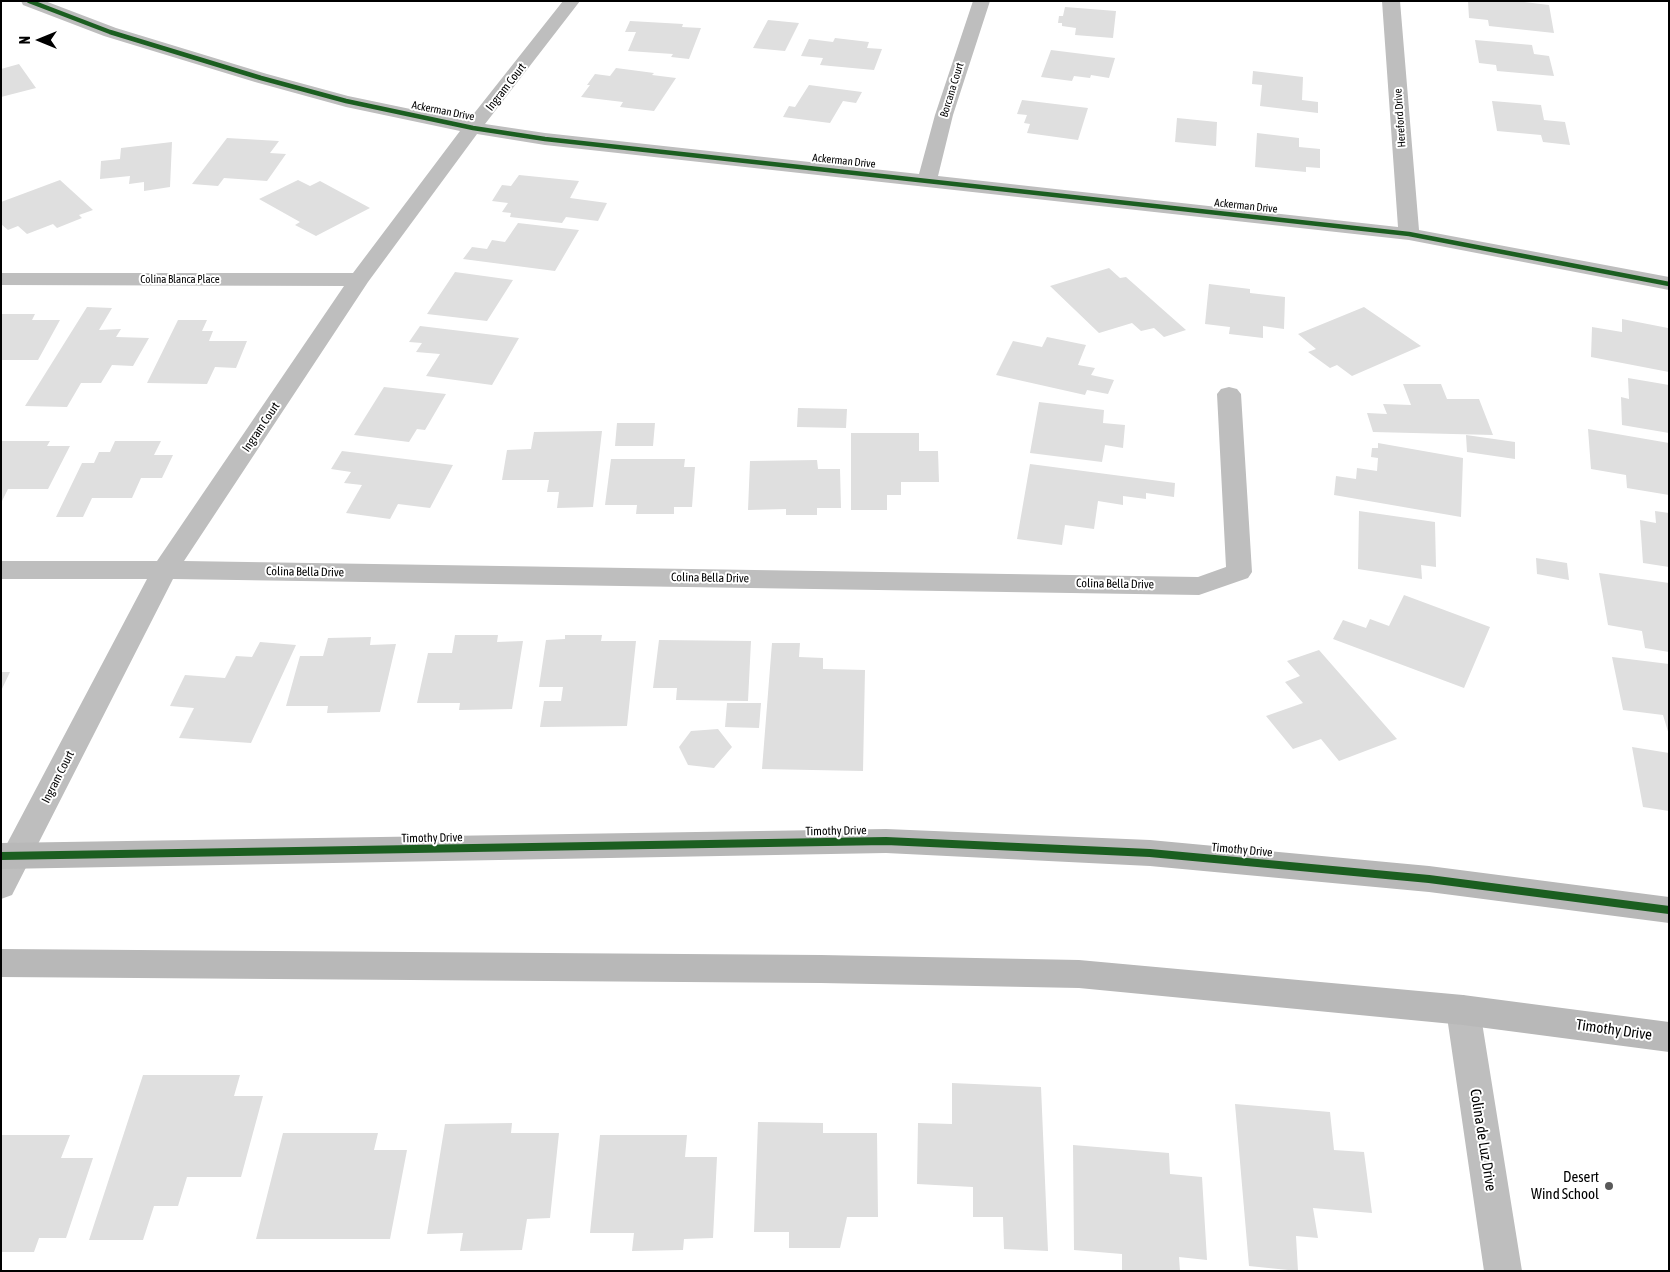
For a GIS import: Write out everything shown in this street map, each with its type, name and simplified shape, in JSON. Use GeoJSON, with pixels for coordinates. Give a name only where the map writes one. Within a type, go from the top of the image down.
{"type":"FeatureCollection","features":[{"type":"Feature","properties":{"kind":"street","name":"Ackerman Drive"},"geometry":{"type":"LineString","coordinates":[[30,1],[110,32],[261,78],[356,103],[473,128],[545,139],[1409,234],[1669,284]]}},
{"type":"Feature","properties":{"kind":"street","name":"Ingram Court"},"geometry":{"type":"LineString","coordinates":[[1,886],[9,856],[165,570],[359,280],[473,128],[572,1]]}},
{"type":"Feature","properties":{"kind":"street","name":"Borcana Court"},"geometry":{"type":"LineString","coordinates":[[927,180],[944,115],[982,1]]}},
{"type":"Feature","properties":{"kind":"street","name":"Hereford Drive"},"geometry":{"type":"LineString","coordinates":[[1392,1],[1409,234]]}},
{"type":"Feature","properties":{"kind":"street","name":"Colina Blanca Place"},"geometry":{"type":"LineString","coordinates":[[1,280],[359,280]]}},
{"type":"Feature","properties":{"kind":"street","name":"Colina Bella Drive"},"geometry":{"type":"LineString","coordinates":[[1,570],[165,570],[1199,586],[1238,572],[1229,394]]}},
{"type":"Feature","properties":{"kind":"street","name":"Timothy Drive"},"geometry":{"type":"LineString","coordinates":[[9,856],[886,841],[1160,854],[1429,879],[1669,910]]}},
{"type":"Feature","properties":{"kind":"street","name":"Timothy Drive"},"geometry":{"type":"LineString","coordinates":[[1,963],[821,969],[1079,974],[1462,1010],[1669,1038]]}},
{"type":"Feature","properties":{"kind":"street","name":"Colina de Luz Drive"},"geometry":{"type":"LineString","coordinates":[[1462,1010],[1503,1271]]}},
{"type":"Feature","properties":{"kind":"building"},"geometry":{"type":"Polygon","coordinates":[[[1468,1],[1516,1],[1549,5],[1554,33],[1489,26],[1488,20],[1469,18],[1468,1]]]}},
{"type":"Feature","properties":{"kind":"building"},"geometry":{"type":"Polygon","coordinates":[[[1065,7],[1116,11],[1113,38],[1075,35],[1076,28],[1062,26],[1062,23],[1058,23],[1059,16],[1063,16],[1065,7]]]}},
{"type":"Feature","properties":{"kind":"building"},"geometry":{"type":"Polygon","coordinates":[[[768,20],[799,23],[785,51],[753,48],[768,20]]]}},
{"type":"Feature","properties":{"kind":"building"},"geometry":{"type":"Polygon","coordinates":[[[630,21],[683,24],[682,27],[701,28],[689,59],[671,57],[673,54],[628,51],[636,32],[625,32],[630,21]]]}},
{"type":"Feature","properties":{"kind":"building"},"geometry":{"type":"Polygon","coordinates":[[[835,38],[869,42],[867,48],[882,49],[874,70],[820,65],[823,58],[801,56],[809,39],[833,42],[835,38]]]}},
{"type":"Feature","properties":{"kind":"building"},"geometry":{"type":"Polygon","coordinates":[[[1475,40],[1532,45],[1534,54],[1549,56],[1554,76],[1497,71],[1496,65],[1479,63],[1475,40]]]}},
{"type":"Feature","properties":{"kind":"building"},"geometry":{"type":"Polygon","coordinates":[[[1051,50],[1115,58],[1109,78],[1091,75],[1090,78],[1074,76],[1072,81],[1041,77],[1051,50]]]}},
{"type":"Feature","properties":{"kind":"building"},"geometry":{"type":"Polygon","coordinates":[[[19,64],[36,88],[1,97],[1,69],[19,64]]]}},
{"type":"Feature","properties":{"kind":"building"},"geometry":{"type":"Polygon","coordinates":[[[616,68],[676,78],[654,111],[620,107],[623,102],[581,97],[595,74],[610,76],[616,68]]]}},
{"type":"Feature","properties":{"kind":"building"},"geometry":{"type":"Polygon","coordinates":[[[1253,71],[1303,77],[1302,100],[1318,102],[1318,113],[1260,106],[1262,85],[1252,84],[1253,71]]]}},
{"type":"Feature","properties":{"kind":"building"},"geometry":{"type":"Polygon","coordinates":[[[809,85],[862,92],[856,103],[843,101],[830,123],[783,117],[789,106],[795,107],[809,85]]]}},
{"type":"Feature","properties":{"kind":"building"},"geometry":{"type":"Polygon","coordinates":[[[1022,100],[1088,108],[1078,140],[1027,133],[1030,124],[1024,123],[1027,115],[1017,114],[1022,100]]]}},
{"type":"Feature","properties":{"kind":"building"},"geometry":{"type":"Polygon","coordinates":[[[1492,101],[1541,105],[1544,120],[1565,122],[1570,145],[1543,142],[1541,135],[1497,131],[1492,101]]]}},
{"type":"Feature","properties":{"kind":"building"},"geometry":{"type":"Polygon","coordinates":[[[1177,118],[1217,122],[1216,146],[1175,142],[1177,118]]]}},
{"type":"Feature","properties":{"kind":"building"},"geometry":{"type":"Polygon","coordinates":[[[1257,133],[1299,138],[1299,147],[1320,149],[1320,168],[1306,167],[1306,172],[1255,167],[1257,133]]]}},
{"type":"Feature","properties":{"kind":"building"},"geometry":{"type":"Polygon","coordinates":[[[227,138],[279,141],[270,153],[286,154],[267,181],[224,178],[218,186],[192,184],[227,138]]]}},
{"type":"Feature","properties":{"kind":"building"},"geometry":{"type":"Polygon","coordinates":[[[172,142],[170,187],[144,191],[144,182],[129,184],[130,176],[100,179],[101,161],[120,159],[121,148],[172,142]]]}},
{"type":"Feature","properties":{"kind":"building"},"geometry":{"type":"Polygon","coordinates":[[[519,175],[579,181],[570,198],[607,203],[598,221],[566,217],[562,223],[510,217],[511,213],[502,212],[508,203],[492,201],[502,185],[511,186],[519,175]]]}},
{"type":"Feature","properties":{"kind":"building"},"geometry":{"type":"Polygon","coordinates":[[[60,180],[93,210],[79,215],[82,218],[57,228],[53,224],[27,234],[18,226],[8,230],[1,224],[1,202],[60,180]]]}},
{"type":"Feature","properties":{"kind":"building"},"geometry":{"type":"Polygon","coordinates":[[[298,180],[310,186],[320,181],[370,208],[316,236],[295,225],[300,222],[259,199],[298,180]]]}},
{"type":"Feature","properties":{"kind":"building"},"geometry":{"type":"Polygon","coordinates":[[[518,223],[579,230],[555,271],[463,259],[472,247],[487,249],[492,240],[505,242],[518,223]]]}},
{"type":"Feature","properties":{"kind":"building"},"geometry":{"type":"Polygon","coordinates":[[[1109,268],[1120,278],[1126,277],[1186,330],[1164,337],[1154,328],[1141,331],[1132,323],[1099,333],[1050,286],[1109,268]]]}},
{"type":"Feature","properties":{"kind":"building"},"geometry":{"type":"Polygon","coordinates":[[[455,272],[513,280],[487,321],[427,314],[455,272]]]}},
{"type":"Feature","properties":{"kind":"building"},"geometry":{"type":"Polygon","coordinates":[[[1209,284],[1250,289],[1250,293],[1285,297],[1284,329],[1263,326],[1263,338],[1229,334],[1230,327],[1205,324],[1209,284]]]}},
{"type":"Feature","properties":{"kind":"building"},"geometry":{"type":"Polygon","coordinates":[[[87,307],[112,308],[99,330],[121,329],[116,337],[149,338],[133,366],[112,365],[101,383],[81,383],[67,407],[25,406],[87,307]]]}},
{"type":"Feature","properties":{"kind":"building"},"geometry":{"type":"Polygon","coordinates":[[[1364,307],[1421,346],[1352,376],[1337,365],[1330,368],[1308,352],[1316,349],[1298,334],[1364,307]]]}},
{"type":"Feature","properties":{"kind":"building"},"geometry":{"type":"Polygon","coordinates":[[[2,314],[35,314],[32,320],[60,320],[38,360],[1,360],[2,314]]]}},
{"type":"Feature","properties":{"kind":"building"},"geometry":{"type":"Polygon","coordinates":[[[1622,319],[1668,328],[1669,372],[1591,357],[1592,327],[1622,332],[1622,319]]]}},
{"type":"Feature","properties":{"kind":"building"},"geometry":{"type":"Polygon","coordinates":[[[178,320],[207,320],[202,331],[213,331],[209,341],[247,341],[236,368],[215,367],[207,384],[147,383],[178,320]]]}},
{"type":"Feature","properties":{"kind":"building"},"geometry":{"type":"Polygon","coordinates":[[[420,326],[519,338],[492,385],[426,376],[440,354],[416,352],[422,343],[409,342],[420,326]]]}},
{"type":"Feature","properties":{"kind":"building"},"geometry":{"type":"Polygon","coordinates":[[[1047,337],[1086,345],[1078,365],[1095,368],[1091,375],[1114,380],[1108,394],[1087,390],[1085,395],[996,375],[1013,341],[1042,347],[1047,337]]]}},
{"type":"Feature","properties":{"kind":"building"},"geometry":{"type":"Polygon","coordinates":[[[1628,378],[1669,385],[1669,433],[1622,425],[1621,397],[1629,399],[1628,378]]]}},
{"type":"Feature","properties":{"kind":"building"},"geometry":{"type":"Polygon","coordinates":[[[1403,384],[1441,384],[1447,399],[1479,399],[1493,435],[1373,432],[1367,413],[1387,414],[1383,404],[1411,405],[1403,384]]]}},
{"type":"Feature","properties":{"kind":"building"},"geometry":{"type":"Polygon","coordinates":[[[384,387],[446,394],[425,430],[417,429],[409,442],[354,435],[384,387]]]}},
{"type":"Feature","properties":{"kind":"building"},"geometry":{"type":"Polygon","coordinates":[[[1039,402],[1104,410],[1103,423],[1125,425],[1123,448],[1105,445],[1102,462],[1030,453],[1039,402]]]}},
{"type":"Feature","properties":{"kind":"building"},"geometry":{"type":"Polygon","coordinates":[[[798,408],[847,409],[846,428],[797,427],[798,408]]]}},
{"type":"Feature","properties":{"kind":"building"},"geometry":{"type":"Polygon","coordinates":[[[617,423],[655,423],[653,446],[615,446],[617,423]]]}},
{"type":"Feature","properties":{"kind":"building"},"geometry":{"type":"Polygon","coordinates":[[[1588,429],[1669,443],[1669,495],[1627,488],[1626,475],[1591,469],[1588,429]]]}},
{"type":"Feature","properties":{"kind":"building"},"geometry":{"type":"Polygon","coordinates":[[[602,431],[593,507],[557,508],[559,492],[547,492],[549,480],[502,480],[507,450],[531,449],[534,432],[602,431]]]}},
{"type":"Feature","properties":{"kind":"building"},"geometry":{"type":"Polygon","coordinates":[[[851,433],[919,433],[919,451],[938,451],[939,482],[901,482],[901,495],[887,495],[887,510],[851,510],[851,433]]]}},
{"type":"Feature","properties":{"kind":"building"},"geometry":{"type":"Polygon","coordinates":[[[1466,435],[1515,442],[1515,459],[1467,452],[1466,435]]]}},
{"type":"Feature","properties":{"kind":"building"},"geometry":{"type":"Polygon","coordinates":[[[1,441],[50,441],[47,446],[70,446],[48,489],[8,489],[1,503],[1,441]]]}},
{"type":"Feature","properties":{"kind":"building"},"geometry":{"type":"Polygon","coordinates":[[[115,441],[161,441],[154,455],[173,455],[162,478],[141,478],[132,498],[92,498],[83,517],[56,517],[82,463],[94,463],[99,452],[110,452],[115,441]]]}},
{"type":"Feature","properties":{"kind":"building"},"geometry":{"type":"Polygon","coordinates":[[[1378,443],[1463,458],[1461,517],[1334,495],[1336,476],[1356,479],[1357,468],[1377,471],[1378,458],[1371,457],[1372,448],[1378,448],[1378,443]]]}},
{"type":"Feature","properties":{"kind":"building"},"geometry":{"type":"Polygon","coordinates":[[[342,451],[453,465],[430,508],[398,504],[390,519],[346,513],[362,485],[344,483],[351,472],[331,469],[342,451]]]}},
{"type":"Feature","properties":{"kind":"building"},"geometry":{"type":"Polygon","coordinates":[[[611,459],[685,459],[684,467],[695,467],[692,507],[674,507],[674,514],[636,514],[637,505],[605,505],[611,459]]]}},
{"type":"Feature","properties":{"kind":"building"},"geometry":{"type":"Polygon","coordinates":[[[817,460],[818,469],[840,469],[841,508],[817,508],[817,515],[786,515],[786,509],[748,510],[750,461],[817,460]]]}},
{"type":"Feature","properties":{"kind":"building"},"geometry":{"type":"Polygon","coordinates":[[[1030,464],[1175,483],[1174,497],[1146,493],[1146,499],[1123,496],[1123,505],[1098,501],[1094,529],[1065,525],[1062,545],[1017,539],[1030,464]]]}},
{"type":"Feature","properties":{"kind":"building"},"geometry":{"type":"Polygon","coordinates":[[[1359,511],[1435,522],[1436,567],[1421,565],[1422,579],[1358,569],[1359,511]]]}},
{"type":"Feature","properties":{"kind":"building"},"geometry":{"type":"Polygon","coordinates":[[[1655,511],[1669,513],[1669,567],[1643,563],[1640,520],[1656,523],[1655,511]]]}},
{"type":"Feature","properties":{"kind":"building"},"geometry":{"type":"Polygon","coordinates":[[[1536,558],[1567,563],[1569,580],[1537,574],[1536,558]]]}},
{"type":"Feature","properties":{"kind":"building"},"geometry":{"type":"Polygon","coordinates":[[[1599,573],[1669,583],[1669,652],[1645,648],[1642,631],[1608,625],[1599,573]]]}},
{"type":"Feature","properties":{"kind":"building"},"geometry":{"type":"Polygon","coordinates":[[[1404,595],[1490,627],[1464,688],[1333,639],[1343,620],[1366,628],[1370,619],[1389,626],[1404,595]]]}},
{"type":"Feature","properties":{"kind":"building"},"geometry":{"type":"Polygon","coordinates":[[[455,635],[498,635],[497,642],[523,641],[512,709],[459,710],[460,703],[417,703],[428,653],[452,653],[455,635]]]}},
{"type":"Feature","properties":{"kind":"building"},"geometry":{"type":"Polygon","coordinates":[[[565,635],[602,635],[601,641],[636,641],[627,726],[540,727],[544,701],[561,701],[563,687],[539,687],[546,640],[565,639],[565,635]]]}},
{"type":"Feature","properties":{"kind":"building"},"geometry":{"type":"Polygon","coordinates":[[[371,637],[370,645],[396,644],[380,712],[327,713],[328,706],[286,706],[300,656],[323,656],[328,638],[371,637]]]}},
{"type":"Feature","properties":{"kind":"building"},"geometry":{"type":"Polygon","coordinates":[[[659,640],[751,641],[748,701],[676,700],[677,688],[653,688],[659,640]]]}},
{"type":"Feature","properties":{"kind":"building"},"geometry":{"type":"Polygon","coordinates":[[[260,642],[296,645],[251,743],[179,738],[194,708],[170,706],[185,675],[225,678],[236,656],[252,657],[260,642]]]}},
{"type":"Feature","properties":{"kind":"building"},"geometry":{"type":"Polygon","coordinates":[[[772,643],[800,643],[799,657],[823,658],[823,669],[865,670],[863,771],[762,769],[772,643]]]}},
{"type":"Feature","properties":{"kind":"building"},"geometry":{"type":"Polygon","coordinates":[[[1319,650],[1397,739],[1339,761],[1321,739],[1293,749],[1266,716],[1303,703],[1285,682],[1300,676],[1287,661],[1319,650]]]}},
{"type":"Feature","properties":{"kind":"building"},"geometry":{"type":"Polygon","coordinates":[[[1612,657],[1669,664],[1669,735],[1663,715],[1623,710],[1612,657]]]}},
{"type":"Feature","properties":{"kind":"building"},"geometry":{"type":"Polygon","coordinates":[[[1,672],[10,672],[1,691],[1,672]]]}},
{"type":"Feature","properties":{"kind":"building"},"geometry":{"type":"Polygon","coordinates":[[[727,703],[761,703],[759,728],[725,727],[727,703]]]}},
{"type":"Feature","properties":{"kind":"building"},"geometry":{"type":"Polygon","coordinates":[[[718,729],[732,747],[714,768],[688,765],[679,747],[691,731],[718,729]]]}},
{"type":"Feature","properties":{"kind":"building"},"geometry":{"type":"Polygon","coordinates":[[[1632,747],[1669,753],[1669,811],[1643,807],[1632,747]]]}},
{"type":"Feature","properties":{"kind":"building"},"geometry":{"type":"Polygon","coordinates":[[[143,1075],[240,1075],[234,1096],[263,1096],[241,1177],[187,1177],[178,1206],[154,1206],[143,1240],[89,1240],[143,1075]]]}},
{"type":"Feature","properties":{"kind":"building"},"geometry":{"type":"Polygon","coordinates":[[[952,1083],[1041,1087],[1048,1251],[1004,1249],[1003,1217],[973,1217],[973,1187],[917,1184],[918,1123],[952,1124],[952,1083]]]}},
{"type":"Feature","properties":{"kind":"building"},"geometry":{"type":"Polygon","coordinates":[[[1235,1104],[1330,1112],[1334,1150],[1364,1152],[1372,1213],[1313,1208],[1318,1238],[1296,1236],[1298,1271],[1249,1266],[1235,1104]]]}},
{"type":"Feature","properties":{"kind":"building"},"geometry":{"type":"Polygon","coordinates":[[[758,1122],[823,1123],[823,1133],[877,1133],[878,1217],[847,1217],[840,1248],[789,1248],[789,1232],[754,1232],[758,1122]]]}},
{"type":"Feature","properties":{"kind":"building"},"geometry":{"type":"Polygon","coordinates":[[[512,1123],[511,1133],[559,1133],[550,1218],[527,1219],[522,1250],[460,1251],[463,1233],[427,1234],[445,1124],[512,1123]]]}},
{"type":"Feature","properties":{"kind":"building"},"geometry":{"type":"Polygon","coordinates":[[[283,1133],[378,1133],[374,1150],[407,1150],[390,1239],[256,1239],[283,1133]]]}},
{"type":"Feature","properties":{"kind":"building"},"geometry":{"type":"Polygon","coordinates":[[[1,1135],[70,1135],[61,1158],[93,1158],[66,1238],[39,1238],[34,1252],[1,1252],[1,1135]]]}},
{"type":"Feature","properties":{"kind":"building"},"geometry":{"type":"Polygon","coordinates":[[[600,1135],[687,1135],[685,1157],[717,1157],[713,1238],[684,1239],[683,1250],[632,1251],[634,1233],[590,1233],[600,1135]]]}},
{"type":"Feature","properties":{"kind":"building"},"geometry":{"type":"Polygon","coordinates":[[[1073,1145],[1169,1153],[1170,1174],[1202,1177],[1207,1260],[1179,1257],[1180,1271],[1122,1271],[1122,1254],[1074,1250],[1073,1145]]]}},
{"type":"Feature","properties":{"kind":"cycle path"},"geometry":{"type":"LineString","coordinates":[[29,1],[110,32],[261,78],[346,101],[473,128],[545,139],[1409,234],[1669,284]]}},
{"type":"Feature","properties":{"kind":"cycle path"},"geometry":{"type":"LineString","coordinates":[[1,856],[886,841],[1150,853],[1429,879],[1669,910]]}},
{"type":"Feature","properties":{"kind":"place","name":"Desert Wind School"},"geometry":{"type":"Point","coordinates":[1609,1186]}}]}
